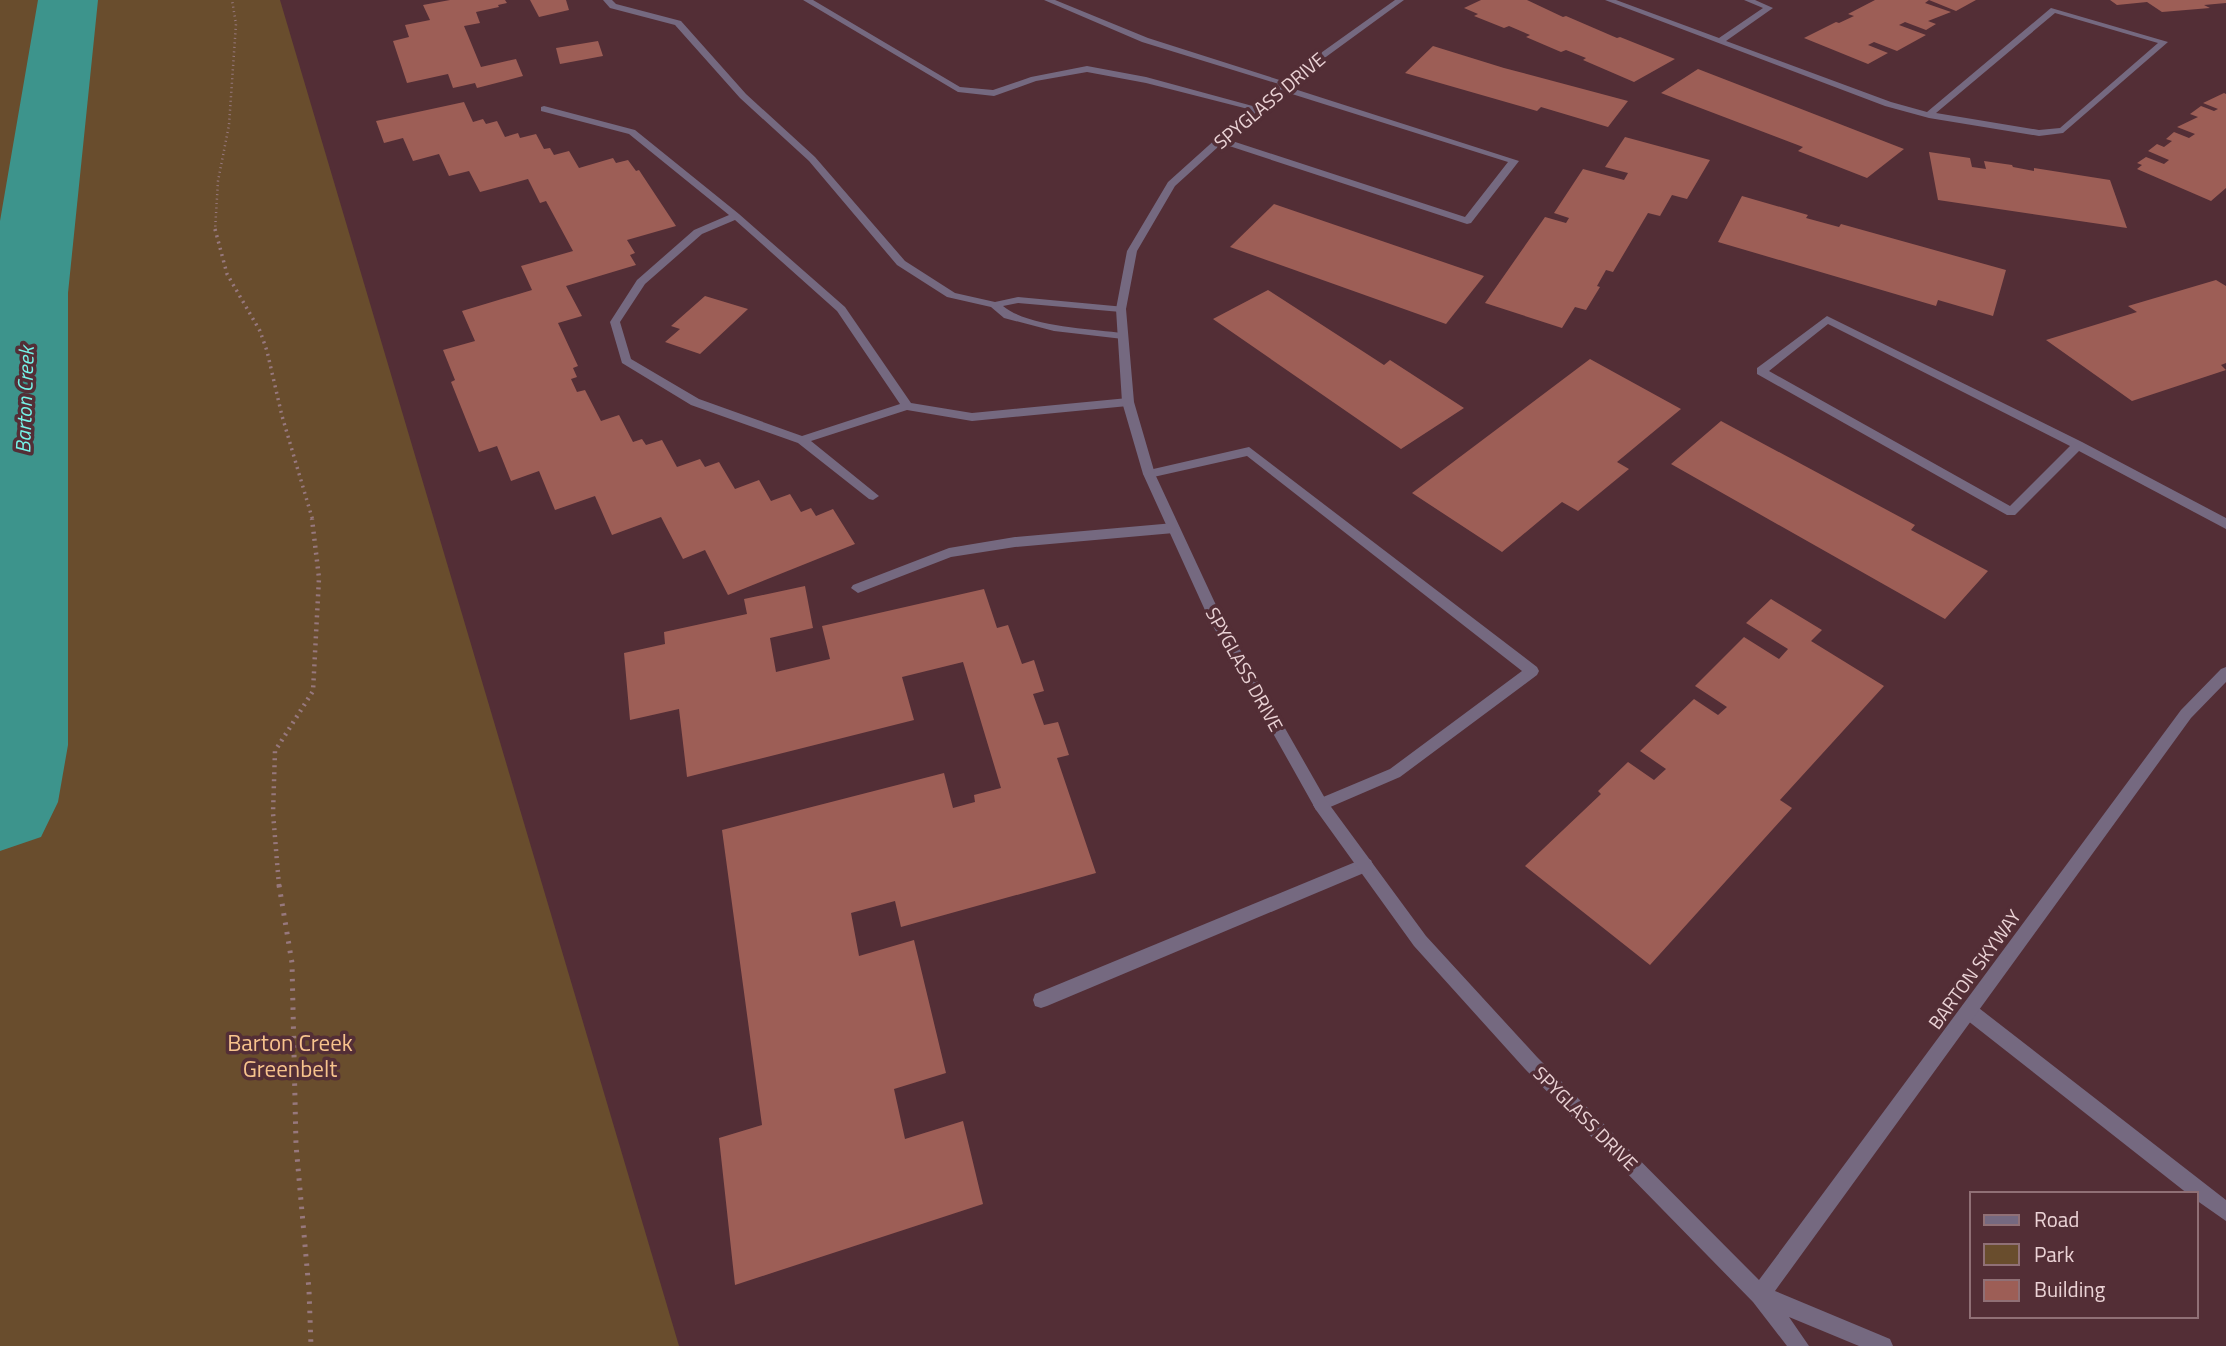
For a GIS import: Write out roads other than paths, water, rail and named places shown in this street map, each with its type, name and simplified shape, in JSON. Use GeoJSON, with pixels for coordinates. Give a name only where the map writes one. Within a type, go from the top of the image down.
{"type":"FeatureCollection","features":[{"type":"Feature","properties":{"kind":"street"},"geometry":{"type":"LineString","coordinates":[[607,0],[613,6],[678,23],[743,96],[812,159],[901,263],[951,295],[995,305],[1018,300],[1121,309]]}},
{"type":"Feature","properties":{"kind":"street"},"geometry":{"type":"LineString","coordinates":[[807,0],[958,89],[994,93],[1034,79],[1087,69],[1146,80],[1256,108]]}},
{"type":"Feature","properties":{"kind":"street"},"geometry":{"type":"LineString","coordinates":[[1048,0],[1145,40],[1514,161],[1467,221],[1220,140]]}},
{"type":"Feature","properties":{"kind":"street","name":"SPYGLASS DRIVE"},"geometry":{"type":"LineString","coordinates":[[1400,0],[1282,85],[1171,184],[1132,251],[1121,309],[1128,402],[1149,474],[1216,619],[1321,805],[1420,941],[1531,1063],[1760,1295],[1799,1346]]}},
{"type":"Feature","properties":{"kind":"street"},"geometry":{"type":"LineString","coordinates":[[1609,0],[1888,104],[1928,116],[2039,133],[2063,130],[2164,42],[2054,10],[1928,116]]}},
{"type":"Feature","properties":{"kind":"street"},"geometry":{"type":"LineString","coordinates":[[1720,41],[1769,8],[1748,0]]}},
{"type":"Feature","properties":{"kind":"street"},"geometry":{"type":"LineString","coordinates":[[544,109],[632,132],[736,216],[841,309],[907,406]]}},
{"type":"Feature","properties":{"kind":"street"},"geometry":{"type":"LineString","coordinates":[[736,216],[698,232],[641,282],[615,322],[626,361],[695,402],[802,440],[873,496]]}},
{"type":"Feature","properties":{"kind":"street"},"geometry":{"type":"LineString","coordinates":[[995,305],[1008,316],[1054,328],[1123,336]]}},
{"type":"Feature","properties":{"kind":"street"},"geometry":{"type":"LineString","coordinates":[[2078,445],[2011,512],[1761,371],[1826,319],[2078,445],[2226,524]]}},
{"type":"Feature","properties":{"kind":"street"},"geometry":{"type":"LineString","coordinates":[[802,440],[907,406],[972,417],[1128,402]]}},
{"type":"Feature","properties":{"kind":"street"},"geometry":{"type":"LineString","coordinates":[[1149,474],[1249,451],[1532,671],[1395,773],[1321,805]]}},
{"type":"Feature","properties":{"kind":"street"},"geometry":{"type":"LineString","coordinates":[[858,588],[949,553],[1014,542],[1174,528]]}},
{"type":"Feature","properties":{"kind":"street","name":"BARTON SKYWAY"},"geometry":{"type":"LineString","coordinates":[[1760,1295],[2186,715],[2225,675]]}},
{"type":"Feature","properties":{"kind":"street"},"geometry":{"type":"LineString","coordinates":[[1041,1000],[1364,865]]}},
{"type":"Feature","properties":{"kind":"street"},"geometry":{"type":"LineString","coordinates":[[1969,1011],[2226,1212]]}},
{"type":"Feature","properties":{"kind":"street","name":"SPYGLASS DRIVE"},"geometry":{"type":"LineString","coordinates":[[1760,1295],[1883,1346]]}},
{"type":"Feature","properties":{"kind":"waterway","name":"Barton Creek"},"geometry":{"type":"LineString","coordinates":[[0,802],[12,745],[28,293],[68,0]]}},
{"type":"Feature","properties":{"kind":"waterway"},"geometry":{"type":"LineString","coordinates":[[0,600],[16,606]]}},
{"type":"Feature","properties":{"kind":"park label","name":"Barton Creek Greenbelt"},"geometry":{"type":"Point","coordinates":[290,1055]}}]}
